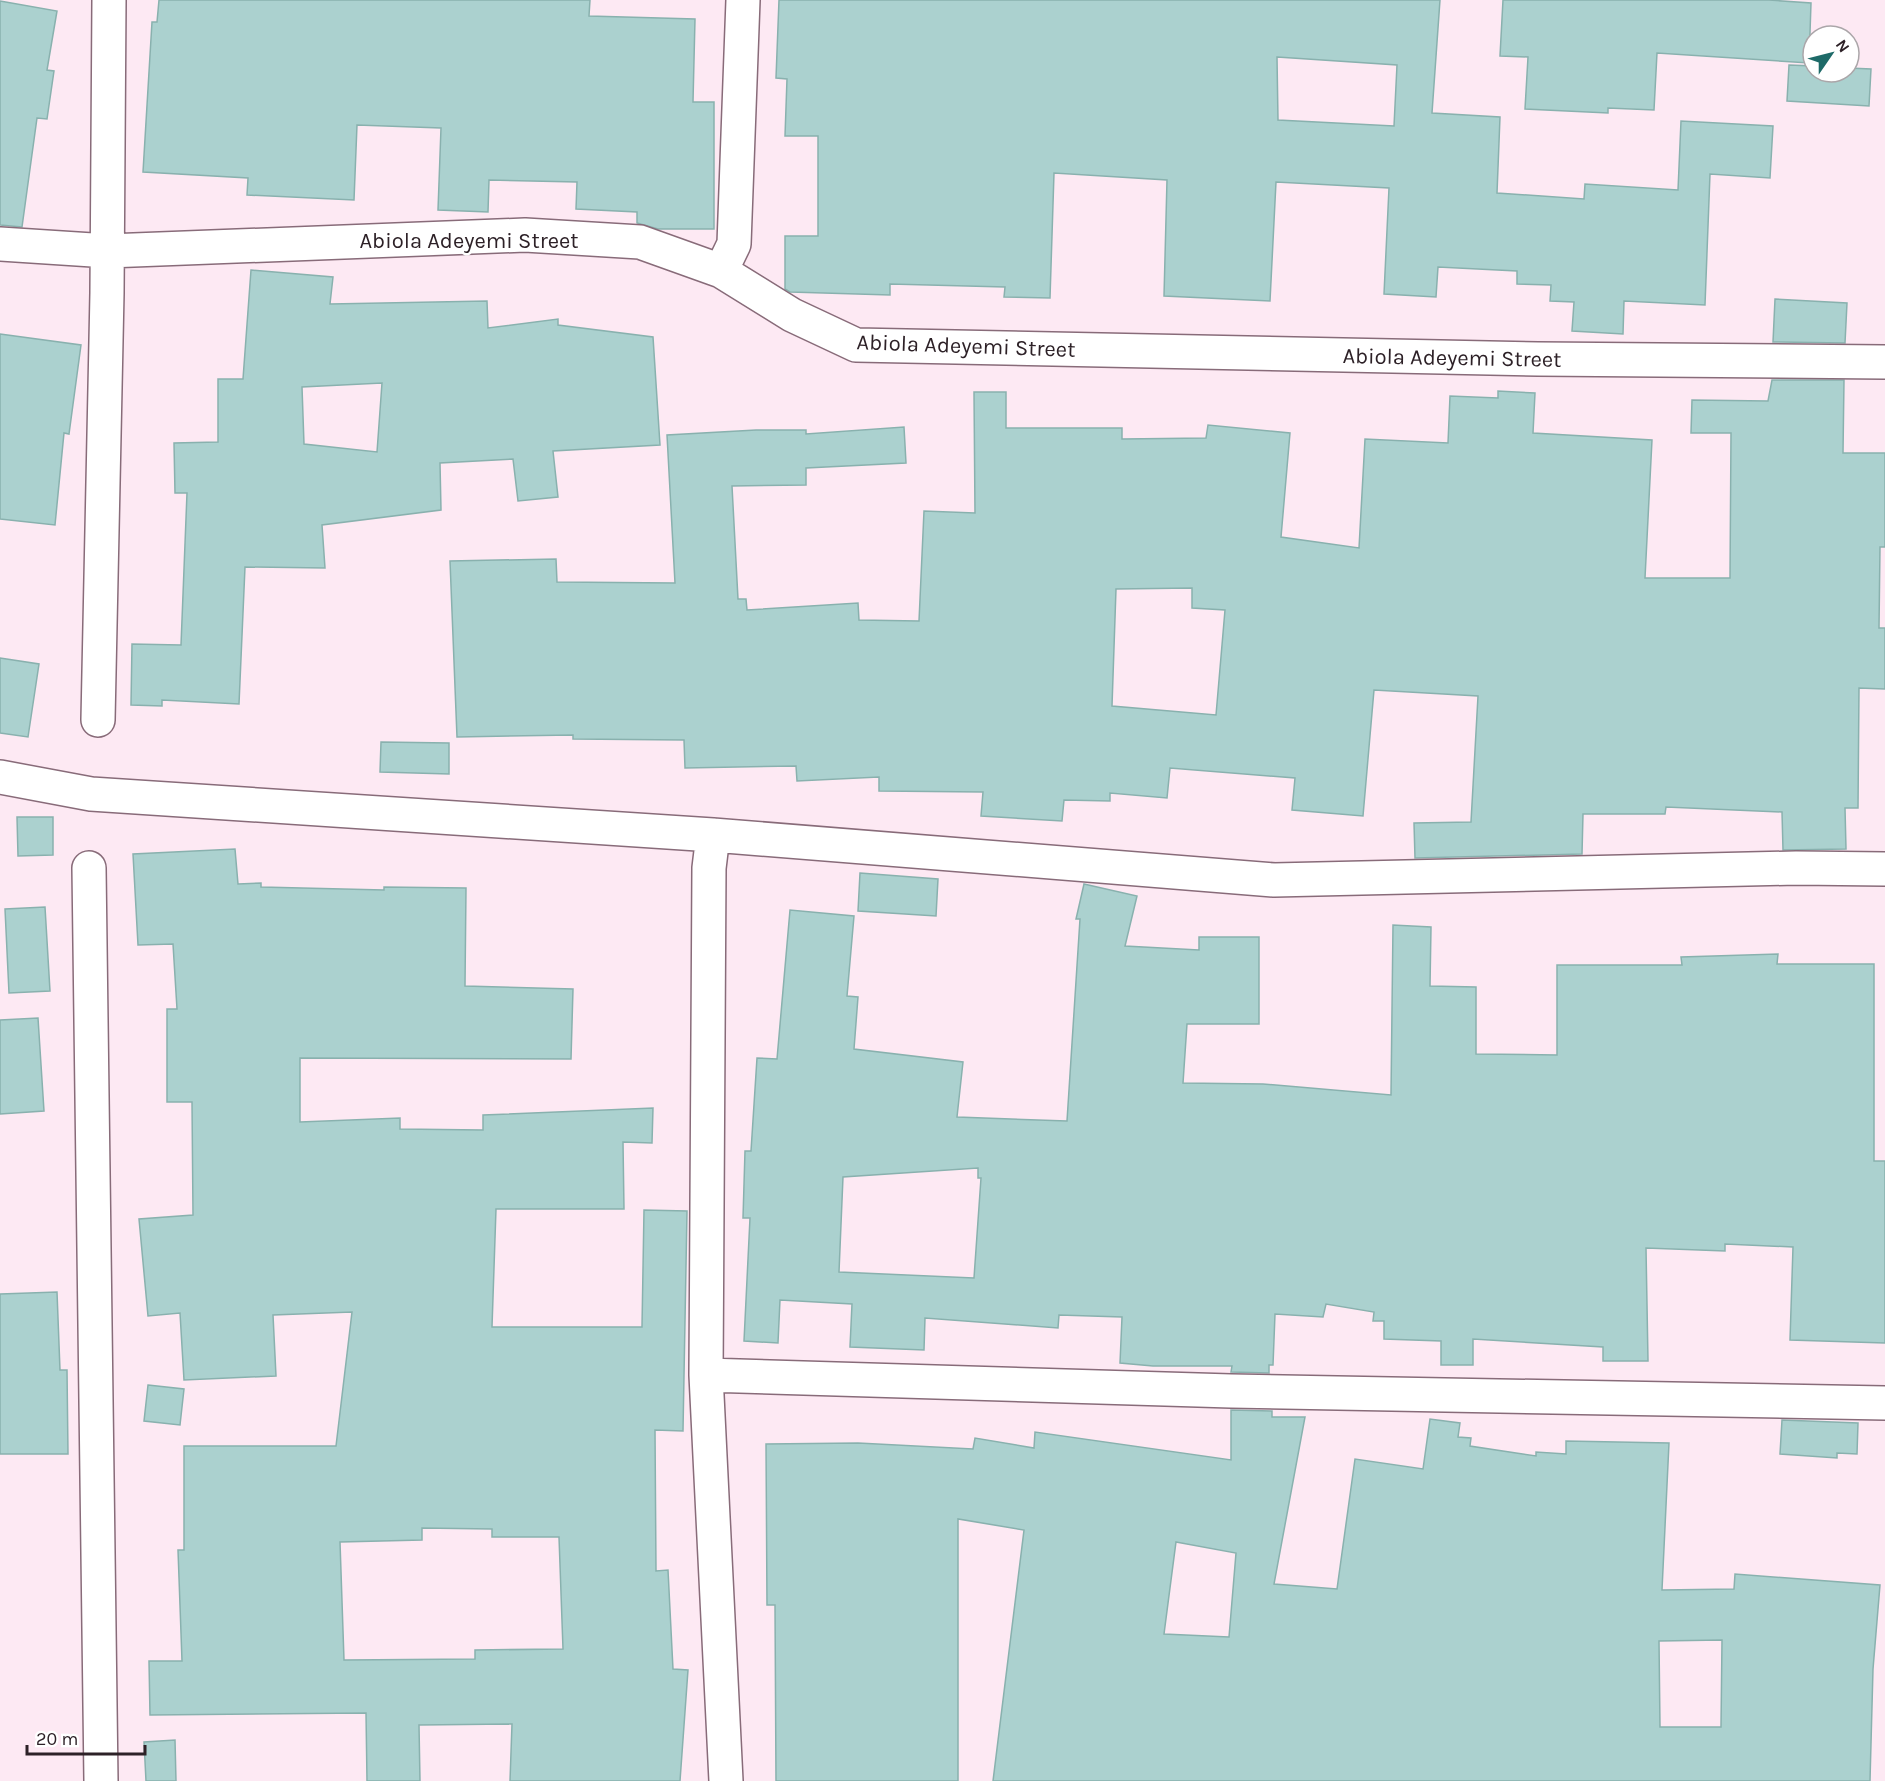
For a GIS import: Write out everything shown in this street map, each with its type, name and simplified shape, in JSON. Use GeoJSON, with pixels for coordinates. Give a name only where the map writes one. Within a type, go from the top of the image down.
{"type":"FeatureCollection","features":[{"type":"Feature","properties":{"kind":"street"},"geometry":{"type":"LineString","coordinates":[[98,720],[108,251],[110,0]]}},
{"type":"Feature","properties":{"kind":"street"},"geometry":{"type":"LineString","coordinates":[[721,271],[734,244],[743,0]]}},
{"type":"Feature","properties":{"kind":"street","name":"Abiola Adeyemi Street"},"geometry":{"type":"LineString","coordinates":[[0,244],[108,251],[525,235],[640,242],[721,271],[792,315],[856,345],[1526,359],[1885,362]]}},
{"type":"Feature","properties":{"kind":"street"},"geometry":{"type":"LineString","coordinates":[[0,777],[91,794],[713,835],[1274,880],[1796,868],[1885,869]]}},
{"type":"Feature","properties":{"kind":"street"},"geometry":{"type":"LineString","coordinates":[[713,835],[709,868],[706,1375],[726,1781]]}},
{"type":"Feature","properties":{"kind":"street"},"geometry":{"type":"LineString","coordinates":[[89,868],[101,1781]]}},
{"type":"Feature","properties":{"kind":"street"},"geometry":{"type":"LineString","coordinates":[[706,1375],[1231,1391],[1885,1403]]}},
{"type":"Feature","properties":{"kind":"building"},"geometry":{"type":"Polygon","coordinates":[[[159,0],[590,0],[589,16],[695,19],[693,102],[714,102],[714,229],[658,229],[637,223],[637,212],[576,209],[577,182],[489,180],[488,212],[438,210],[441,128],[357,125],[354,200],[247,195],[248,178],[143,172],[152,22],[157,22],[159,0]]]}},
{"type":"Feature","properties":{"kind":"building"},"geometry":{"type":"Polygon","coordinates":[[[779,0],[1440,0],[1432,113],[1500,117],[1497,193],[1584,199],[1585,184],[1678,190],[1681,121],[1773,126],[1770,178],[1710,174],[1705,305],[1624,301],[1623,334],[1572,331],[1574,302],[1550,301],[1551,285],[1517,284],[1517,271],[1438,267],[1436,297],[1384,294],[1389,188],[1276,182],[1270,301],[1164,296],[1167,180],[1054,173],[1050,298],[1004,297],[1005,287],[890,284],[890,295],[790,292],[785,289],[785,236],[818,236],[818,136],[785,136],[787,79],[776,78],[779,0]],[[1277,57],[1278,120],[1394,126],[1397,65],[1277,57]]]}},
{"type":"Feature","properties":{"kind":"building"},"geometry":{"type":"Polygon","coordinates":[[[1503,0],[1769,0],[1811,3],[1810,24],[1801,24],[1801,62],[1657,53],[1654,110],[1608,108],[1608,113],[1525,109],[1528,57],[1500,56],[1503,0]]]}},
{"type":"Feature","properties":{"kind":"building"},"geometry":{"type":"Polygon","coordinates":[[[0,1],[57,11],[47,70],[54,71],[47,119],[37,118],[22,227],[0,225],[0,1]]]}},
{"type":"Feature","properties":{"kind":"building"},"geometry":{"type":"Polygon","coordinates":[[[1789,65],[1801,66],[1801,84],[1861,84],[1861,69],[1871,69],[1869,106],[1787,101],[1789,65]]]}},
{"type":"Feature","properties":{"kind":"building"},"geometry":{"type":"Polygon","coordinates":[[[251,270],[333,277],[330,304],[487,301],[488,328],[558,319],[558,325],[653,337],[660,445],[553,451],[558,497],[518,501],[513,459],[440,463],[441,510],[322,525],[325,568],[245,567],[239,704],[162,700],[162,706],[131,705],[132,644],[181,645],[187,493],[175,493],[174,443],[218,442],[218,379],[243,379],[251,270]],[[382,383],[302,387],[304,444],[377,452],[382,383]]]}},
{"type":"Feature","properties":{"kind":"building"},"geometry":{"type":"Polygon","coordinates":[[[1775,299],[1847,303],[1845,343],[1773,342],[1775,299]]]}},
{"type":"Feature","properties":{"kind":"building"},"geometry":{"type":"Polygon","coordinates":[[[0,334],[81,345],[69,434],[64,433],[55,525],[0,519],[0,334]]]}},
{"type":"Feature","properties":{"kind":"building"},"geometry":{"type":"Polygon","coordinates":[[[1772,380],[1844,380],[1843,453],[1885,453],[1885,547],[1880,547],[1879,628],[1885,628],[1885,689],[1859,688],[1858,808],[1845,808],[1846,849],[1783,850],[1782,812],[1666,807],[1665,814],[1583,814],[1582,854],[1415,858],[1414,823],[1471,822],[1478,696],[1374,690],[1363,816],[1292,810],[1295,778],[1170,768],[1167,798],[1110,793],[1110,801],[1064,800],[1062,821],[981,816],[983,792],[879,791],[879,777],[797,781],[796,766],[685,768],[684,740],[573,739],[573,735],[457,737],[450,561],[556,559],[557,582],[675,583],[667,435],[756,430],[806,430],[806,434],[904,427],[906,463],[806,468],[806,485],[732,486],[738,599],[746,599],[747,610],[858,603],[859,620],[919,621],[924,511],[975,513],[974,392],[1006,392],[1006,428],[1122,428],[1122,439],[1206,438],[1208,425],[1290,433],[1281,537],[1359,548],[1365,439],[1448,443],[1450,396],[1498,398],[1498,391],[1535,393],[1533,433],[1652,440],[1645,578],[1730,578],[1731,433],[1691,433],[1692,400],[1768,401],[1772,380]],[[1192,588],[1116,589],[1112,706],[1216,715],[1225,610],[1192,608],[1192,588]]]}},
{"type":"Feature","properties":{"kind":"building"},"geometry":{"type":"Polygon","coordinates":[[[0,658],[39,664],[28,737],[0,733],[0,658]]]}},
{"type":"Feature","properties":{"kind":"building"},"geometry":{"type":"Polygon","coordinates":[[[381,742],[449,743],[449,774],[380,772],[381,742]]]}},
{"type":"Feature","properties":{"kind":"building"},"geometry":{"type":"Polygon","coordinates":[[[17,817],[53,817],[53,855],[18,856],[17,817]]]}},
{"type":"Feature","properties":{"kind":"building"},"geometry":{"type":"Polygon","coordinates":[[[235,849],[238,884],[261,883],[261,887],[384,890],[384,887],[466,888],[465,986],[573,989],[571,1059],[300,1058],[300,1122],[400,1118],[400,1129],[483,1130],[483,1115],[653,1108],[652,1143],[623,1142],[624,1209],[496,1209],[492,1327],[642,1327],[644,1210],[687,1211],[683,1431],[655,1430],[656,1571],[668,1570],[673,1669],[688,1670],[680,1781],[510,1781],[512,1724],[419,1725],[420,1781],[367,1781],[366,1713],[150,1715],[149,1661],[182,1661],[178,1550],[184,1550],[184,1446],[336,1446],[352,1312],[273,1315],[276,1376],[184,1380],[180,1313],[148,1316],[139,1219],[193,1215],[192,1102],[167,1102],[167,1009],[177,1009],[173,944],[138,945],[133,854],[235,849]],[[422,1528],[422,1540],[340,1542],[344,1660],[475,1659],[475,1650],[563,1649],[559,1537],[492,1537],[492,1529],[422,1528]]]}},
{"type":"Feature","properties":{"kind":"building"},"geometry":{"type":"Polygon","coordinates":[[[860,873],[938,879],[936,916],[858,911],[860,873]]]}},
{"type":"Feature","properties":{"kind":"building"},"geometry":{"type":"Polygon","coordinates":[[[1084,884],[1137,896],[1125,946],[1199,950],[1199,937],[1259,937],[1259,1024],[1187,1024],[1183,1083],[1263,1084],[1391,1095],[1393,925],[1431,927],[1430,986],[1476,987],[1476,1054],[1557,1055],[1557,965],[1682,965],[1681,957],[1778,954],[1777,964],[1874,964],[1874,1161],[1885,1161],[1885,1343],[1790,1340],[1793,1247],[1725,1244],[1725,1251],[1646,1248],[1648,1361],[1603,1361],[1603,1347],[1473,1339],[1473,1365],[1441,1365],[1441,1341],[1384,1339],[1384,1321],[1373,1321],[1374,1312],[1326,1304],[1323,1317],[1275,1314],[1273,1365],[1269,1365],[1269,1373],[1231,1372],[1232,1366],[1153,1366],[1120,1363],[1122,1317],[1059,1315],[1058,1328],[925,1318],[924,1350],[850,1347],[852,1304],[780,1300],[778,1343],[744,1341],[750,1218],[743,1218],[745,1151],[751,1151],[757,1058],[777,1059],[790,910],[854,916],[847,996],[858,997],[854,1049],[963,1062],[957,1117],[1067,1121],[1080,919],[1076,919],[1084,884]],[[978,1168],[843,1177],[839,1272],[974,1278],[981,1178],[978,1178],[978,1168]]]}},
{"type":"Feature","properties":{"kind":"building"},"geometry":{"type":"Polygon","coordinates":[[[45,907],[50,991],[9,993],[5,909],[45,907]]]}},
{"type":"Feature","properties":{"kind":"building"},"geometry":{"type":"Polygon","coordinates":[[[38,1018],[44,1111],[0,1114],[0,1020],[38,1018]]]}},
{"type":"Feature","properties":{"kind":"building"},"geometry":{"type":"Polygon","coordinates":[[[57,1292],[60,1370],[67,1370],[68,1454],[0,1454],[0,1294],[57,1292]]]}},
{"type":"Feature","properties":{"kind":"building"},"geometry":{"type":"Polygon","coordinates":[[[148,1385],[184,1389],[180,1425],[144,1421],[148,1385]]]}},
{"type":"Feature","properties":{"kind":"building"},"geometry":{"type":"Polygon","coordinates":[[[1231,1410],[1272,1411],[1272,1417],[1305,1417],[1274,1584],[1337,1589],[1355,1459],[1423,1469],[1430,1419],[1460,1423],[1458,1437],[1471,1438],[1470,1446],[1536,1456],[1536,1452],[1566,1454],[1566,1441],[1669,1443],[1662,1590],[1734,1589],[1735,1574],[1880,1585],[1873,1669],[1870,1781],[993,1781],[1024,1530],[958,1519],[958,1781],[776,1781],[775,1605],[767,1605],[766,1444],[858,1443],[973,1449],[975,1438],[1034,1448],[1035,1432],[1231,1460],[1231,1410]],[[1176,1542],[1164,1634],[1229,1637],[1236,1553],[1176,1542]],[[1722,1640],[1659,1641],[1660,1727],[1721,1727],[1722,1640]]]}},
{"type":"Feature","properties":{"kind":"building"},"geometry":{"type":"Polygon","coordinates":[[[1782,1420],[1858,1423],[1857,1454],[1837,1453],[1837,1458],[1780,1454],[1782,1420]]]}},
{"type":"Feature","properties":{"kind":"building"},"geometry":{"type":"Polygon","coordinates":[[[175,1740],[176,1781],[146,1781],[144,1742],[175,1740]]]}}]}
